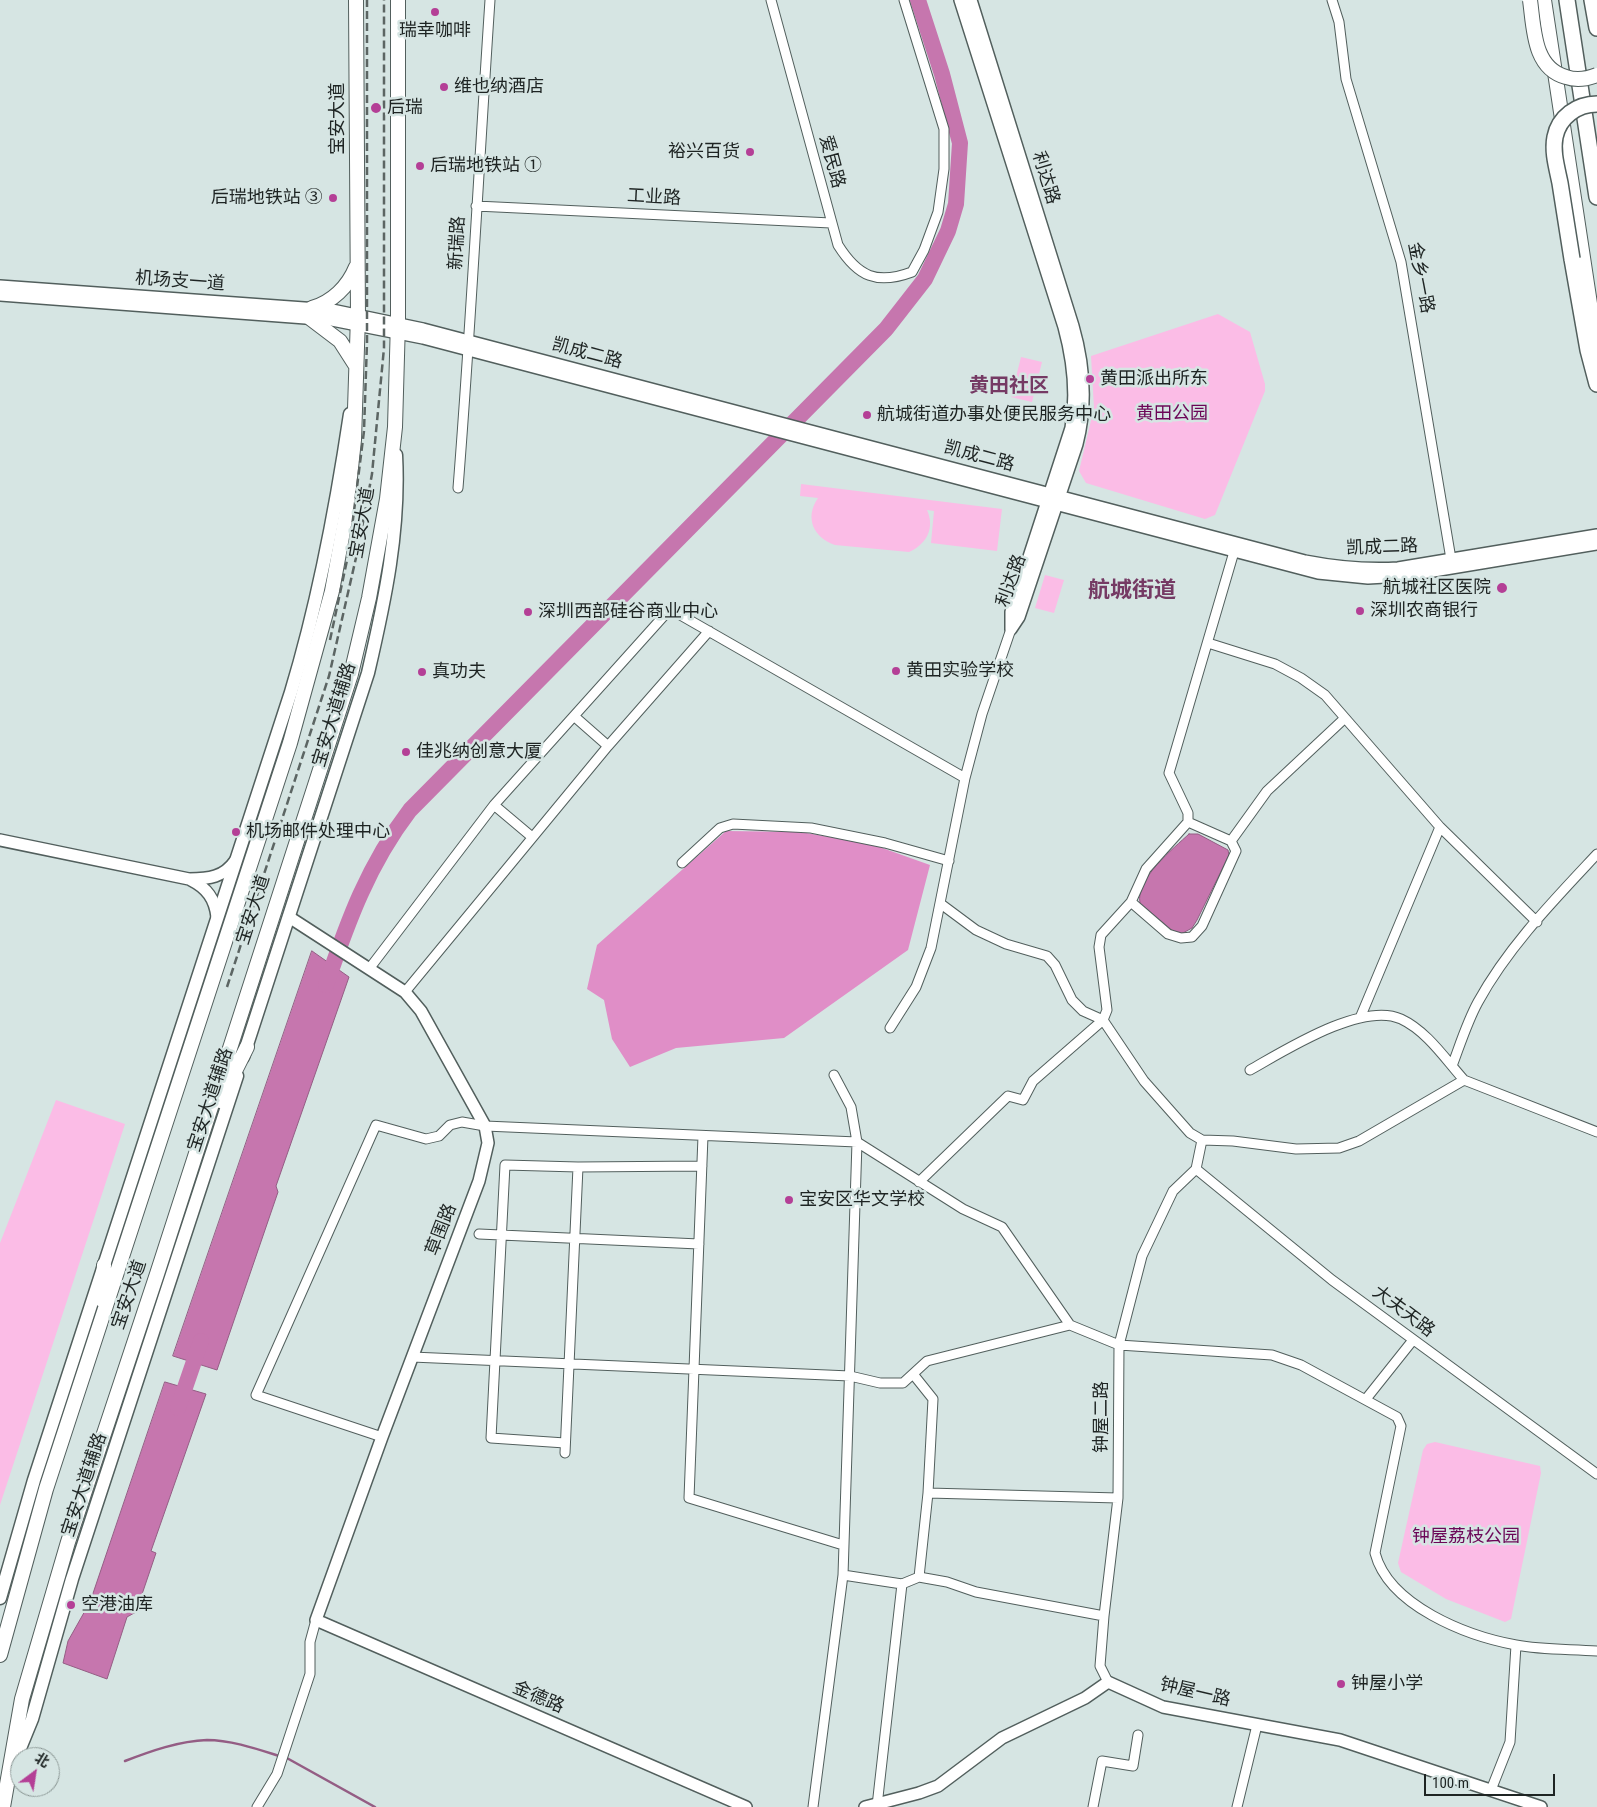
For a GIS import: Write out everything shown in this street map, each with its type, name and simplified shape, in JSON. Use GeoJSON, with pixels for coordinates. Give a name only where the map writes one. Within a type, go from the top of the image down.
{"type":"FeatureCollection","features":[{"type":"Feature","properties":{"kind":"highway"},"geometry":{"type":"LineString","coordinates":[[1567,0],[1597,197]]}},
{"type":"Feature","properties":{"kind":"highway"},"geometry":{"type":"LineString","coordinates":[[1592,0],[1597,28]]}},
{"type":"Feature","properties":{"kind":"highway"},"geometry":{"type":"LineString","coordinates":[[1597,104],[1573,110],[1562,121],[1556,135],[1556,163],[1588,350],[1597,384]]}},
{"type":"Feature","properties":{"kind":"highway"},"geometry":{"type":"LineString","coordinates":[[1591,310],[1597,325]]}},
{"type":"Feature","properties":{"kind":"main road","name":"宝安大道"},"geometry":{"type":"LineString","coordinates":[[0,1654],[43,1498],[310,674],[332,591],[346,515],[354,440],[358,319],[356,0]]}},
{"type":"Feature","properties":{"kind":"main road","name":"宝安大道"},"geometry":{"type":"LineString","coordinates":[[14,1747],[22,1698],[49,1604],[351,674],[369,598],[388,499],[395,427],[398,328],[398,0]]}},
{"type":"Feature","properties":{"kind":"main road"},"geometry":{"type":"LineString","coordinates":[[1530,0],[1538,50],[1546,64],[1557,74],[1572,79],[1587,78],[1597,74]]}},
{"type":"Feature","properties":{"kind":"main road"},"geometry":{"type":"LineString","coordinates":[[1544,0],[1597,350]]}},
{"type":"Feature","properties":{"kind":"main road"},"geometry":{"type":"LineString","coordinates":[[0,1598],[34,1480],[292,692],[315,608],[336,508],[356,368],[340,342],[312,314],[339,293],[352,275],[358,259]]}},
{"type":"Feature","properties":{"kind":"main road","name":"宝安大道辅路"},"geometry":{"type":"LineString","coordinates":[[21,1747],[32,1719],[72,1579],[368,673],[382,614],[392,557],[397,506],[395,427]]}},
{"type":"Feature","properties":{"kind":"main road"},"geometry":{"type":"LineString","coordinates":[[200,1142],[247,1047]]}},
{"type":"Feature","properties":{"kind":"main road"},"geometry":{"type":"LineString","coordinates":[[101,1318],[104,1265]]}},
{"type":"Feature","properties":{"kind":"main road","name":"宝安大道"},"geometry":{"type":"LineString","coordinates":[[3,1807],[10,1775]]}},
{"type":"Feature","properties":{"kind":"street","name":"新瑞路"},"geometry":{"type":"LineString","coordinates":[[458,488],[469,346],[490,0]]}},
{"type":"Feature","properties":{"kind":"street","name":"爱民路"},"geometry":{"type":"LineString","coordinates":[[772,0],[838,246],[847,260],[872,278],[885,279],[912,272],[924,250],[938,212],[944,169],[944,128],[904,0]]}},
{"type":"Feature","properties":{"kind":"street","name":"利达路"},"geometry":{"type":"LineString","coordinates":[[960,0],[1064,327],[1071,357],[1074,384],[1073,417],[1054,499]]}},
{"type":"Feature","properties":{"kind":"street","name":"利达路"},"geometry":{"type":"LineString","coordinates":[[970,0],[1079,349],[1083,382],[1082,421],[1011,612],[1011,629]]}},
{"type":"Feature","properties":{"kind":"street","name":"金乡一路"},"geometry":{"type":"LineString","coordinates":[[1332,0],[1339,22],[1346,79],[1401,262],[1452,564]]}},
{"type":"Feature","properties":{"kind":"street","name":"工业路"},"geometry":{"type":"LineString","coordinates":[[476,206],[831,223]]}},
{"type":"Feature","properties":{"kind":"street","name":"机场支一道"},"geometry":{"type":"LineString","coordinates":[[0,286],[358,319]]}},
{"type":"Feature","properties":{"kind":"street","name":"机场支一道"},"geometry":{"type":"LineString","coordinates":[[0,296],[312,314]]}},
{"type":"Feature","properties":{"kind":"street","name":"凯成二路"},"geometry":{"type":"LineString","coordinates":[[358,319],[469,346],[1236,547],[1302,569],[1352,577],[1386,578],[1597,535]]}},
{"type":"Feature","properties":{"kind":"street","name":"凯成二路"},"geometry":{"type":"LineString","coordinates":[[1452,564],[1597,544]]}},
{"type":"Feature","properties":{"kind":"street"},"geometry":{"type":"LineString","coordinates":[[919,1182],[1008,1096],[1023,1100],[1033,1081],[1103,1020],[1108,1010],[1100,947],[1101,935],[1131,902],[1146,869],[1188,822],[1188,813],[1169,773],[1236,547]]}},
{"type":"Feature","properties":{"kind":"street"},"geometry":{"type":"LineString","coordinates":[[369,969],[494,805],[670,609],[965,778]]}},
{"type":"Feature","properties":{"kind":"street"},"geometry":{"type":"LineString","coordinates":[[890,1028],[916,987],[931,948],[965,778],[982,714],[1011,629]]}},
{"type":"Feature","properties":{"kind":"street"},"geometry":{"type":"LineString","coordinates":[[405,992],[608,746],[709,631]]}},
{"type":"Feature","properties":{"kind":"street"},"geometry":{"type":"LineString","coordinates":[[1208,643],[1275,664],[1301,678],[1324,695],[1440,827],[1537,922]]}},
{"type":"Feature","properties":{"kind":"street"},"geometry":{"type":"LineString","coordinates":[[575,717],[608,746]]}},
{"type":"Feature","properties":{"kind":"street"},"geometry":{"type":"LineString","coordinates":[[1231,841],[1267,791],[1345,718]]}},
{"type":"Feature","properties":{"kind":"street"},"geometry":{"type":"LineString","coordinates":[[494,805],[532,837]]}},
{"type":"Feature","properties":{"kind":"street"},"geometry":{"type":"LineString","coordinates":[[1131,902],[1168,934],[1181,938],[1192,937],[1202,926],[1236,851],[1231,841],[1188,822]]}},
{"type":"Feature","properties":{"kind":"street"},"geometry":{"type":"LineString","coordinates":[[682,863],[720,828],[733,824],[811,828],[884,843],[949,861]]}},
{"type":"Feature","properties":{"kind":"street"},"geometry":{"type":"LineString","coordinates":[[1360,1018],[1440,827]]}},
{"type":"Feature","properties":{"kind":"street"},"geometry":{"type":"LineString","coordinates":[[0,840],[189,879],[200,884],[211,896],[218,917]]}},
{"type":"Feature","properties":{"kind":"street"},"geometry":{"type":"LineString","coordinates":[[1452,1066],[1476,1004],[1494,975],[1537,922],[1597,854]]}},
{"type":"Feature","properties":{"kind":"street"},"geometry":{"type":"LineString","coordinates":[[189,879],[218,876],[230,867],[237,857]]}},
{"type":"Feature","properties":{"kind":"street"},"geometry":{"type":"LineString","coordinates":[[941,904],[976,930],[1006,944],[1046,956],[1055,965],[1072,1000],[1083,1011],[1103,1020],[1144,1081],[1190,1133],[1202,1140],[1233,1141],[1296,1149],[1339,1148],[1359,1141],[1464,1080]]}},
{"type":"Feature","properties":{"kind":"street","name":"草围路"},"geometry":{"type":"LineString","coordinates":[[289,917],[405,992],[421,1011],[485,1126],[488,1144],[479,1181],[382,1437],[316,1620]]}},
{"type":"Feature","properties":{"kind":"street"},"geometry":{"type":"LineString","coordinates":[[1250,1070],[1314,1035],[1360,1018],[1386,1016],[1400,1018],[1421,1033],[1464,1080],[1597,1132]]}},
{"type":"Feature","properties":{"kind":"street"},"geometry":{"type":"LineString","coordinates":[[813,1807],[843,1575],[857,1142],[851,1107],[834,1075]]}},
{"type":"Feature","properties":{"kind":"street"},"geometry":{"type":"LineString","coordinates":[[382,1437],[256,1395],[376,1125],[426,1139],[439,1136],[450,1125],[462,1122],[485,1126],[857,1142],[963,1210],[1002,1227],[1070,1325],[1119,1345],[1272,1355],[1301,1365],[1398,1417],[1401,1426],[1375,1553],[1378,1564],[1387,1580],[1405,1599],[1452,1626],[1516,1645],[1597,1651]]}},
{"type":"Feature","properties":{"kind":"street"},"geometry":{"type":"LineString","coordinates":[[703,1136],[689,1498],[844,1545]]}},
{"type":"Feature","properties":{"kind":"street"},"geometry":{"type":"LineString","coordinates":[[1196,1169],[1202,1140]]}},
{"type":"Feature","properties":{"kind":"street"},"geometry":{"type":"LineString","coordinates":[[565,1443],[491,1438],[505,1165],[578,1168],[702,1166]]}},
{"type":"Feature","properties":{"kind":"street"},"geometry":{"type":"LineString","coordinates":[[565,1453],[578,1168]]}},
{"type":"Feature","properties":{"kind":"street","name":"大夫天路"},"geometry":{"type":"LineString","coordinates":[[1196,1169],[1332,1280],[1597,1474]]}},
{"type":"Feature","properties":{"kind":"street","name":"钟屋二路"},"geometry":{"type":"LineString","coordinates":[[1108,1682],[1100,1666],[1118,1498],[1119,1345],[1142,1256],[1173,1191],[1196,1169]]}},
{"type":"Feature","properties":{"kind":"street"},"geometry":{"type":"LineString","coordinates":[[479,1234],[699,1244]]}},
{"type":"Feature","properties":{"kind":"street"},"geometry":{"type":"LineString","coordinates":[[412,1357],[850,1376],[880,1384],[902,1383],[927,1361],[1070,1325]]}},
{"type":"Feature","properties":{"kind":"street"},"geometry":{"type":"LineString","coordinates":[[1366,1399],[1413,1340]]}},
{"type":"Feature","properties":{"kind":"street"},"geometry":{"type":"LineString","coordinates":[[913,1374],[933,1399],[928,1494],[919,1577]]}},
{"type":"Feature","properties":{"kind":"street"},"geometry":{"type":"LineString","coordinates":[[928,1494],[1118,1498]]}},
{"type":"Feature","properties":{"kind":"street"},"geometry":{"type":"LineString","coordinates":[[843,1575],[902,1584],[919,1577],[947,1582],[976,1592],[1104,1616]]}},
{"type":"Feature","properties":{"kind":"street"},"geometry":{"type":"LineString","coordinates":[[902,1584],[871,1806],[938,1786],[1002,1738],[1085,1698],[1108,1682]]}},
{"type":"Feature","properties":{"kind":"street"},"geometry":{"type":"LineString","coordinates":[[257,1807],[277,1774],[310,1674],[310,1642],[316,1620]]}},
{"type":"Feature","properties":{"kind":"street","name":"金德路"},"geometry":{"type":"LineString","coordinates":[[316,1620],[746,1807]]}},
{"type":"Feature","properties":{"kind":"street"},"geometry":{"type":"LineString","coordinates":[[1491,1790],[1510,1742],[1516,1645]]}},
{"type":"Feature","properties":{"kind":"street","name":"钟屋一路"},"geometry":{"type":"LineString","coordinates":[[1108,1682],[1162,1707],[1340,1740],[1542,1807]]}},
{"type":"Feature","properties":{"kind":"street"},"geometry":{"type":"LineString","coordinates":[[1237,1807],[1257,1725]]}},
{"type":"Feature","properties":{"kind":"street"},"geometry":{"type":"LineString","coordinates":[[1093,1807],[1102,1761],[1133,1766],[1138,1735]]}},
{"type":"Feature","properties":{"kind":"green space","name":"黄田公园"},"geometry":{"type":"Polygon","coordinates":[[[1218,314],[1250,332],[1265,384],[1265,391],[1215,515],[1205,519],[1086,483],[1079,471],[1094,408],[1091,356],[1218,314]]]}},
{"type":"Feature","properties":{"kind":"green space"},"geometry":{"type":"Polygon","coordinates":[[[1021,357],[1042,362],[1032,402],[1011,397],[1021,357]]]}},
{"type":"Feature","properties":{"kind":"green space"},"geometry":{"type":"Polygon","coordinates":[[[801,484],[1002,509],[997,551],[931,543],[934,511],[927,510],[930,523],[928,535],[921,545],[909,552],[835,545],[822,538],[813,526],[812,513],[818,498],[800,496],[801,484]]]}},
{"type":"Feature","properties":{"kind":"green space"},"geometry":{"type":"Polygon","coordinates":[[[1045,575],[1064,580],[1054,613],[1035,608],[1045,575]]]}},
{"type":"Feature","properties":{"kind":"green space"},"geometry":{"type":"Polygon","coordinates":[[[56,1100],[125,1124],[0,1505],[0,1243],[56,1100]]]}},
{"type":"Feature","properties":{"kind":"green space","name":"钟屋荔枝公园"},"geometry":{"type":"Polygon","coordinates":[[[1435,1442],[1540,1466],[1541,1473],[1511,1619],[1505,1622],[1446,1599],[1401,1572],[1398,1563],[1423,1450],[1427,1444],[1435,1442]]]}},
{"type":"Feature","properties":{"kind":"shaded area"},"geometry":{"type":"Polygon","coordinates":[[[726,831],[801,832],[874,845],[930,865],[908,950],[784,1038],[676,1048],[630,1067],[612,1039],[604,1000],[587,989],[597,945],[726,831]]]}},
{"type":"Feature","properties":{"kind":"shaded area"},"geometry":{"type":"Polygon","coordinates":[[[1189,834],[1198,834],[1228,850],[1229,855],[1197,920],[1192,928],[1181,934],[1173,931],[1140,903],[1140,894],[1149,874],[1189,834]]]}},
{"type":"Feature","properties":{"kind":"shaded area"},"geometry":{"type":"Polygon","coordinates":[[[312,951],[349,977],[276,1186],[278,1192],[217,1370],[173,1356],[312,951]]]}},
{"type":"Feature","properties":{"kind":"shaded area"},"geometry":{"type":"Polygon","coordinates":[[[165,1382],[206,1394],[151,1551],[156,1553],[136,1612],[127,1617],[107,1679],[63,1663],[68,1641],[90,1602],[165,1382]]]}},
{"type":"Feature","properties":{"kind":"waterway"},"geometry":{"type":"LineString","coordinates":[[326,985],[360,894],[382,852],[410,810],[886,329],[925,279],[948,231],[956,204],[960,143],[942,74],[918,0]]}},
{"type":"Feature","properties":{"kind":"waterway"},"geometry":{"type":"LineString","coordinates":[[178,1408],[201,1341]]}},
{"type":"Feature","properties":{"kind":"waterway"},"geometry":{"type":"LineString","coordinates":[[125,1761],[176,1744],[207,1740],[235,1743],[279,1756]]}},
{"type":"Feature","properties":{"kind":"waterway"},"geometry":{"type":"LineString","coordinates":[[285,1757],[375,1807]]}},
{"type":"Feature","properties":{"kind":"railway"},"geometry":{"type":"LineString","coordinates":[[330,640],[349,551],[364,431],[367,342],[367,0]]}},
{"type":"Feature","properties":{"kind":"railway"},"geometry":{"type":"LineString","coordinates":[[227,987],[329,676],[358,549],[372,474],[384,348],[384,0]]}},
{"type":"Feature","properties":{"kind":"place","name":"瑞幸咖啡"},"geometry":{"type":"Point","coordinates":[435,12]}},
{"type":"Feature","properties":{"kind":"place","name":"维也纳酒店"},"geometry":{"type":"Point","coordinates":[444,87]}},
{"type":"Feature","properties":{"kind":"place","name":"后瑞"},"geometry":{"type":"Point","coordinates":[376,108]}},
{"type":"Feature","properties":{"kind":"place","name":"裕兴百货"},"geometry":{"type":"Point","coordinates":[750,152]}},
{"type":"Feature","properties":{"kind":"place","name":"后瑞地铁站 ①"},"geometry":{"type":"Point","coordinates":[420,166]}},
{"type":"Feature","properties":{"kind":"place","name":"后瑞地铁站 ③"},"geometry":{"type":"Point","coordinates":[333,198]}},
{"type":"Feature","properties":{"kind":"place","name":"黄田派出所东"},"geometry":{"type":"Point","coordinates":[1090,379]}},
{"type":"Feature","properties":{"kind":"place","name":"航城街道办事处便民服务中心"},"geometry":{"type":"Point","coordinates":[867,415]}},
{"type":"Feature","properties":{"kind":"place","name":"航城社区医院"},"geometry":{"type":"Point","coordinates":[1502,588]}},
{"type":"Feature","properties":{"kind":"place","name":"深圳农商银行"},"geometry":{"type":"Point","coordinates":[1360,611]}},
{"type":"Feature","properties":{"kind":"place","name":"深圳西部硅谷商业中心"},"geometry":{"type":"Point","coordinates":[528,612]}},
{"type":"Feature","properties":{"kind":"place","name":"黄田实验学校"},"geometry":{"type":"Point","coordinates":[896,671]}},
{"type":"Feature","properties":{"kind":"place","name":"真功夫"},"geometry":{"type":"Point","coordinates":[422,672]}},
{"type":"Feature","properties":{"kind":"place","name":"佳兆纳创意大厦"},"geometry":{"type":"Point","coordinates":[406,752]}},
{"type":"Feature","properties":{"kind":"place","name":"机场邮件处理中心"},"geometry":{"type":"Point","coordinates":[236,832]}},
{"type":"Feature","properties":{"kind":"place","name":"宝安区华文学校"},"geometry":{"type":"Point","coordinates":[789,1200]}},
{"type":"Feature","properties":{"kind":"place","name":"空港油库"},"geometry":{"type":"Point","coordinates":[71,1605]}},
{"type":"Feature","properties":{"kind":"place","name":"钟屋小学"},"geometry":{"type":"Point","coordinates":[1341,1684]}},
{"type":"Feature","properties":{"kind":"district","name":"黄田社区"},"geometry":{"type":"Point","coordinates":[1009,387]}},
{"type":"Feature","properties":{"kind":"district","name":"航城街道"},"geometry":{"type":"Point","coordinates":[1132,591]}}]}
